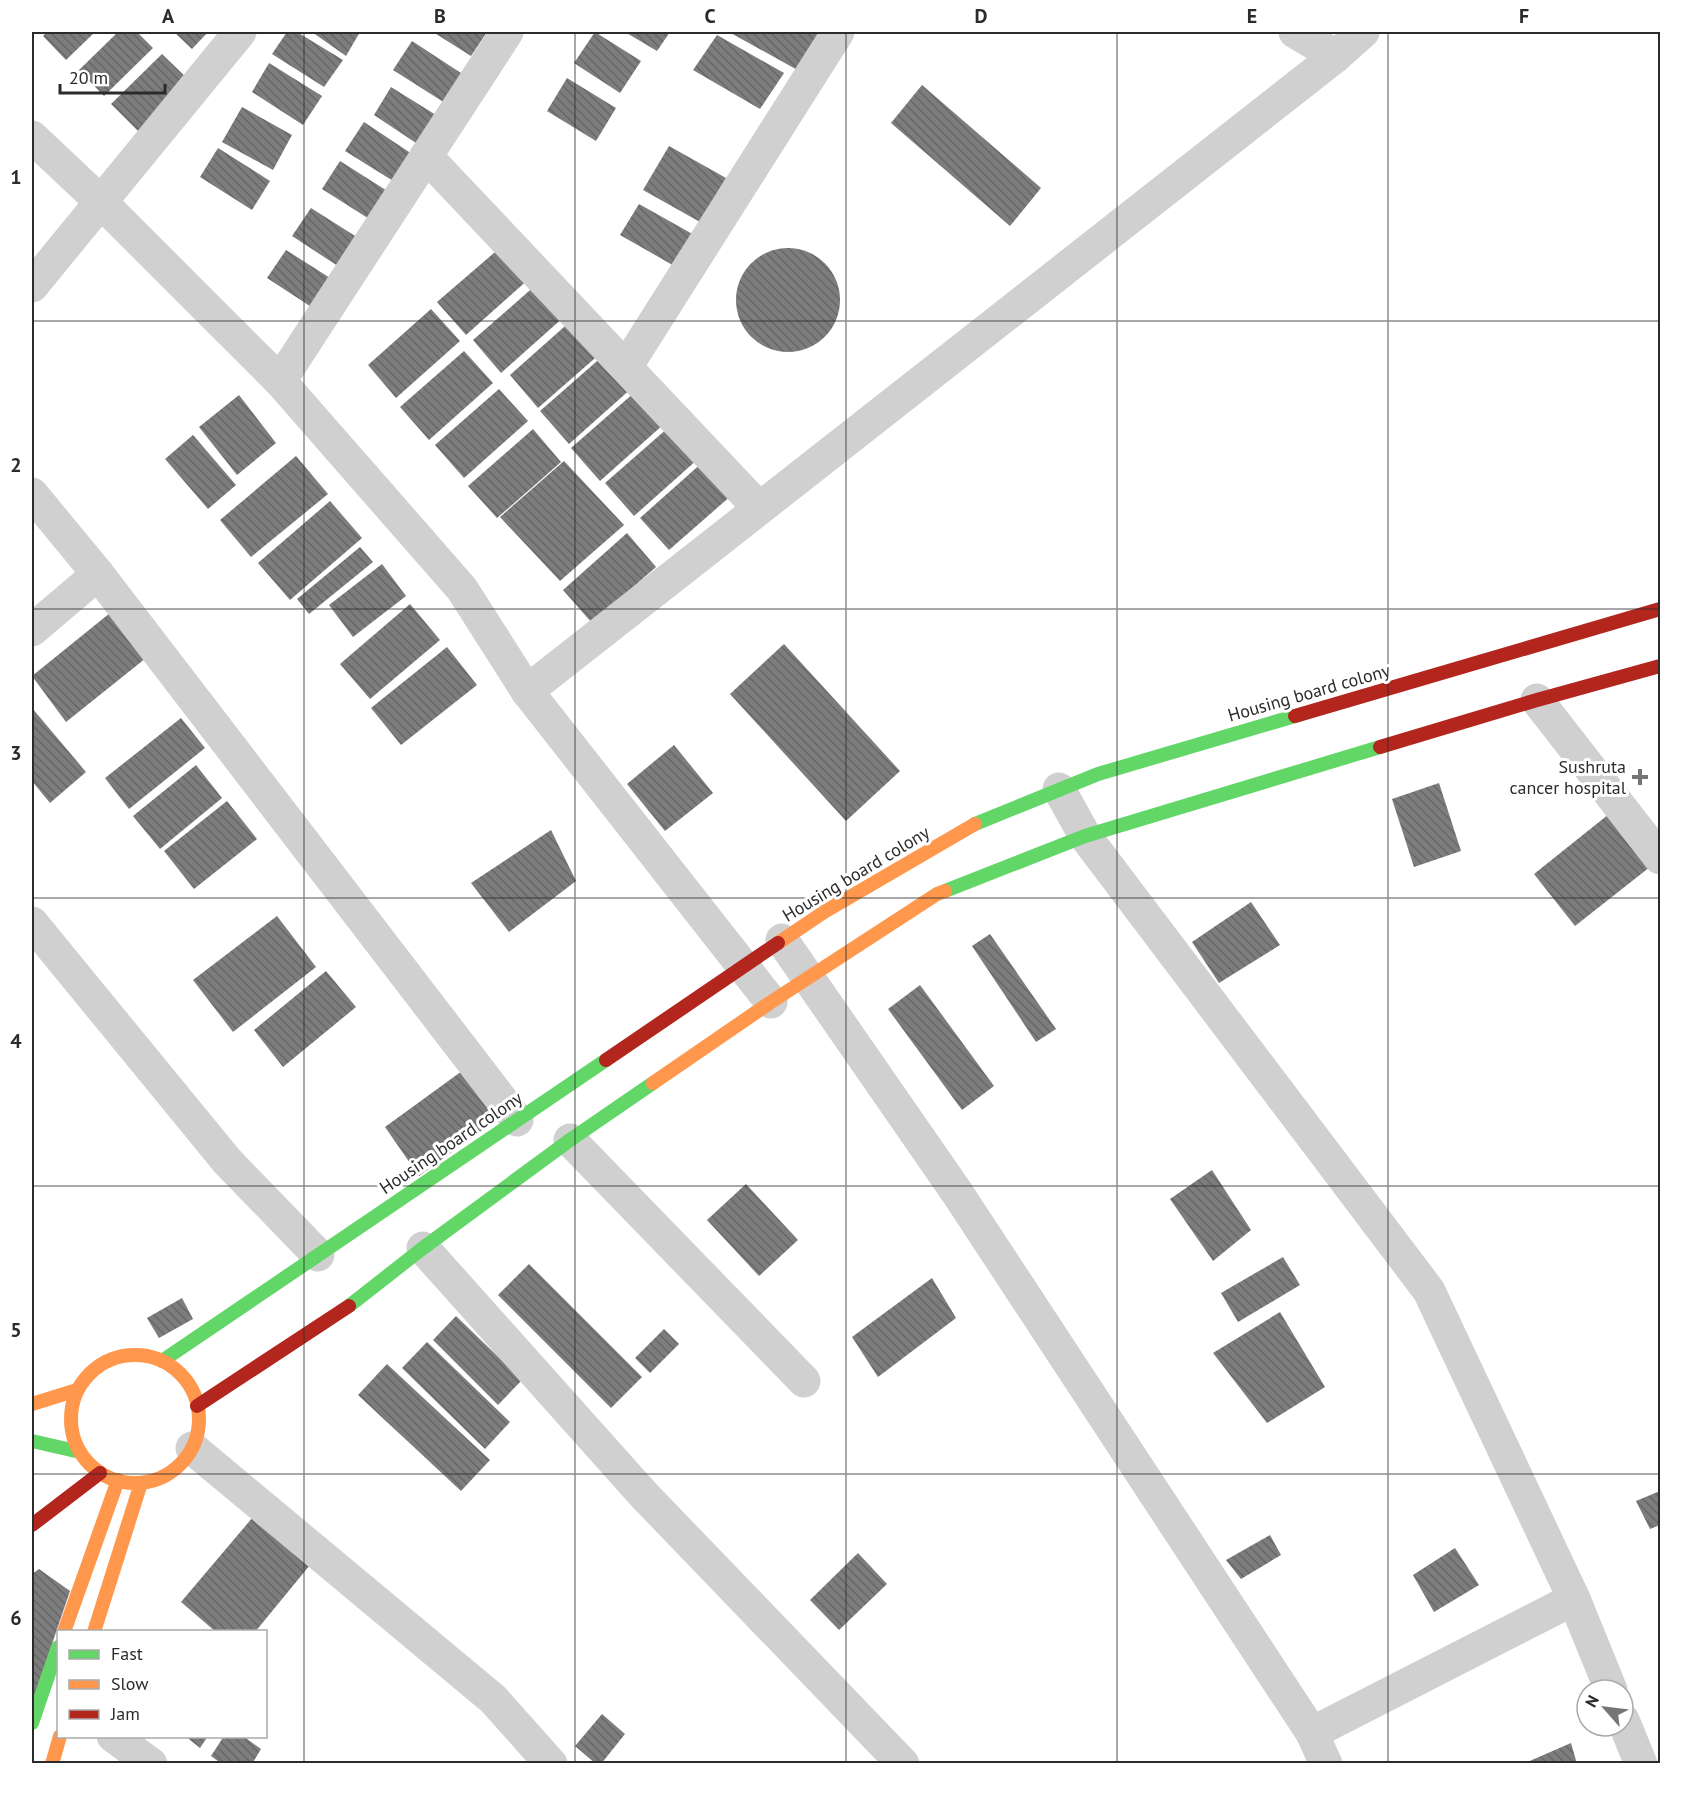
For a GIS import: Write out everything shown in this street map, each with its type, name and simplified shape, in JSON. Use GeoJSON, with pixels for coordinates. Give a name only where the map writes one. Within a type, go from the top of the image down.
{"type":"FeatureCollection","features":[{"type":"Feature","properties":{"kind":"street"},"geometry":{"type":"LineString","coordinates":[[32,286],[240,32]]}},
{"type":"Feature","properties":{"kind":"street"},"geometry":{"type":"LineString","coordinates":[[280,381],[507,32]]}},
{"type":"Feature","properties":{"kind":"street"},"geometry":{"type":"LineString","coordinates":[[626,367],[838,32]]}},
{"type":"Feature","properties":{"kind":"street"},"geometry":{"type":"LineString","coordinates":[[1295,32],[1336,56]]}},
{"type":"Feature","properties":{"kind":"street"},"geometry":{"type":"LineString","coordinates":[[527,691],[1336,56],[1363,32]]}},
{"type":"Feature","properties":{"kind":"street"},"geometry":{"type":"LineString","coordinates":[[32,137],[101,202],[280,381],[462,589],[527,691],[771,1002]]}},
{"type":"Feature","properties":{"kind":"street"},"geometry":{"type":"LineString","coordinates":[[426,156],[759,508]]}},
{"type":"Feature","properties":{"kind":"street"},"geometry":{"type":"LineString","coordinates":[[32,494],[98,574],[517,1120]]}},
{"type":"Feature","properties":{"kind":"street"},"geometry":{"type":"LineString","coordinates":[[32,630],[98,574]]}},
{"type":"Feature","properties":{"kind":"street","name":"Housing board colony"},"geometry":{"type":"LineString","coordinates":[[162,1361],[824,912],[977,823],[1098,774],[1660,609]]}},
{"type":"Feature","properties":{"kind":"street"},"geometry":{"type":"LineString","coordinates":[[197,1406],[359,1300],[423,1248],[570,1140],[771,1002],[937,894],[1085,836],[1537,700],[1660,666]]}},
{"type":"Feature","properties":{"kind":"street"},"geometry":{"type":"LineString","coordinates":[[1537,700],[1660,858]]}},
{"type":"Feature","properties":{"kind":"street"},"geometry":{"type":"LineString","coordinates":[[1059,789],[1085,836],[1429,1291],[1574,1599],[1606,1678]]}},
{"type":"Feature","properties":{"kind":"street"},"geometry":{"type":"LineString","coordinates":[[32,922],[227,1161],[318,1255]]}},
{"type":"Feature","properties":{"kind":"street"},"geometry":{"type":"LineString","coordinates":[[782,940],[958,1194],[1312,1733],[1326,1764]]}},
{"type":"Feature","properties":{"kind":"street"},"geometry":{"type":"LineString","coordinates":[[570,1140],[804,1382]]}},
{"type":"Feature","properties":{"kind":"street"},"geometry":{"type":"LineString","coordinates":[[423,1248],[643,1494],[903,1764]]}},
{"type":"Feature","properties":{"kind":"street"},"geometry":{"type":"LineString","coordinates":[[32,1441],[80,1458],[100,1473],[118,1480],[141,1482],[162,1477],[179,1464],[192,1448],[198,1427],[197,1406],[191,1387],[178,1372],[162,1361],[143,1355],[123,1356],[104,1362],[89,1374],[77,1390],[71,1411],[72,1432],[80,1458]]}},
{"type":"Feature","properties":{"kind":"street"},"geometry":{"type":"LineString","coordinates":[[32,1404],[77,1390]]}},
{"type":"Feature","properties":{"kind":"street"},"geometry":{"type":"LineString","coordinates":[[192,1448],[493,1699],[551,1764]]}},
{"type":"Feature","properties":{"kind":"street"},"geometry":{"type":"LineString","coordinates":[[32,1525],[100,1473]]}},
{"type":"Feature","properties":{"kind":"street"},"geometry":{"type":"LineString","coordinates":[[65,1630],[118,1480]]}},
{"type":"Feature","properties":{"kind":"street"},"geometry":{"type":"LineString","coordinates":[[95,1630],[141,1482]]}},
{"type":"Feature","properties":{"kind":"street"},"geometry":{"type":"LineString","coordinates":[[1312,1733],[1574,1599]]}},
{"type":"Feature","properties":{"kind":"street"},"geometry":{"type":"LineString","coordinates":[[32,1723],[57,1650]]}},
{"type":"Feature","properties":{"kind":"street"},"geometry":{"type":"LineString","coordinates":[[52,1764],[60,1738]]}},
{"type":"Feature","properties":{"kind":"street"},"geometry":{"type":"LineString","coordinates":[[114,1738],[151,1764]]}},
{"type":"Feature","properties":{"kind":"street"},"geometry":{"type":"LineString","coordinates":[[1630,1738],[1641,1764]]}},
{"type":"Feature","properties":{"kind":"building"},"geometry":{"type":"Polygon","coordinates":[[[47,32],[95,32],[66,60],[43,36],[47,32]]]}},
{"type":"Feature","properties":{"kind":"building"},"geometry":{"type":"Polygon","coordinates":[[[118,32],[137,32],[153,48],[104,96],[79,70],[118,32]]]}},
{"type":"Feature","properties":{"kind":"building"},"geometry":{"type":"Polygon","coordinates":[[[174,32],[208,32],[192,49],[174,32]]]}},
{"type":"Feature","properties":{"kind":"building"},"geometry":{"type":"Polygon","coordinates":[[[287,32],[297,32],[343,60],[324,87],[272,54],[287,32]]]}},
{"type":"Feature","properties":{"kind":"building"},"geometry":{"type":"Polygon","coordinates":[[[312,32],[360,32],[346,56],[312,32]]]}},
{"type":"Feature","properties":{"kind":"building"},"geometry":{"type":"Polygon","coordinates":[[[433,32],[487,32],[471,56],[433,32]]]}},
{"type":"Feature","properties":{"kind":"building"},"geometry":{"type":"Polygon","coordinates":[[[595,32],[641,61],[620,93],[574,63],[595,32]]]}},
{"type":"Feature","properties":{"kind":"building"},"geometry":{"type":"Polygon","coordinates":[[[625,32],[670,32],[657,51],[625,32]]]}},
{"type":"Feature","properties":{"kind":"building"},"geometry":{"type":"Polygon","coordinates":[[[729,32],[823,32],[801,72],[729,32]]]}},
{"type":"Feature","properties":{"kind":"building"},"geometry":{"type":"Polygon","coordinates":[[[717,35],[784,73],[760,109],[693,70],[717,35]]]}},
{"type":"Feature","properties":{"kind":"building"},"geometry":{"type":"Polygon","coordinates":[[[412,41],[464,75],[445,103],[393,70],[412,41]]]}},
{"type":"Feature","properties":{"kind":"building"},"geometry":{"type":"Polygon","coordinates":[[[162,54],[192,83],[142,135],[111,104],[162,54]]]}},
{"type":"Feature","properties":{"kind":"building"},"geometry":{"type":"Polygon","coordinates":[[[269,63],[322,96],[303,125],[252,92],[269,63]]]}},
{"type":"Feature","properties":{"kind":"building"},"geometry":{"type":"Polygon","coordinates":[[[567,78],[616,108],[596,141],[547,111],[567,78]]]}},
{"type":"Feature","properties":{"kind":"building"},"geometry":{"type":"Polygon","coordinates":[[[922,85],[1041,188],[1010,226],[891,123],[922,85]]]}},
{"type":"Feature","properties":{"kind":"building"},"geometry":{"type":"Polygon","coordinates":[[[391,87],[444,120],[425,149],[374,115],[391,87]]]}},
{"type":"Feature","properties":{"kind":"building"},"geometry":{"type":"Polygon","coordinates":[[[242,107],[292,135],[273,170],[222,142],[242,107]]]}},
{"type":"Feature","properties":{"kind":"building"},"geometry":{"type":"Polygon","coordinates":[[[364,122],[415,156],[398,184],[345,151],[364,122]]]}},
{"type":"Feature","properties":{"kind":"building"},"geometry":{"type":"Polygon","coordinates":[[[669,146],[726,178],[700,222],[643,190],[669,146]]]}},
{"type":"Feature","properties":{"kind":"building"},"geometry":{"type":"Polygon","coordinates":[[[218,148],[270,181],[252,210],[200,177],[218,148]]]}},
{"type":"Feature","properties":{"kind":"building"},"geometry":{"type":"Polygon","coordinates":[[[340,161],[392,194],[374,222],[322,189],[340,161]]]}},
{"type":"Feature","properties":{"kind":"building"},"geometry":{"type":"Polygon","coordinates":[[[639,204],[696,236],[676,267],[620,235],[639,204]]]}},
{"type":"Feature","properties":{"kind":"building"},"geometry":{"type":"Polygon","coordinates":[[[311,208],[363,241],[344,270],[292,236],[311,208]]]}},
{"type":"Feature","properties":{"kind":"building"},"geometry":{"type":"Polygon","coordinates":[[[502,246],[530,278],[466,335],[437,302],[502,246]]]}},
{"type":"Feature","properties":{"kind":"building"},"geometry":{"type":"Polygon","coordinates":[[[788,248],[808,252],[825,263],[836,280],[840,300],[836,320],[825,337],[808,348],[788,352],[768,348],[751,337],[740,320],[736,300],[740,280],[751,263],[768,252],[788,248]]]}},
{"type":"Feature","properties":{"kind":"building"},"geometry":{"type":"Polygon","coordinates":[[[286,250],[338,283],[319,312],[267,278],[286,250]]]}},
{"type":"Feature","properties":{"kind":"building"},"geometry":{"type":"Polygon","coordinates":[[[537,284],[565,316],[501,373],[473,340],[537,284]]]}},
{"type":"Feature","properties":{"kind":"building"},"geometry":{"type":"Polygon","coordinates":[[[431,309],[460,341],[396,398],[368,365],[431,309]]]}},
{"type":"Feature","properties":{"kind":"building"},"geometry":{"type":"Polygon","coordinates":[[[573,319],[602,352],[538,408],[510,375],[573,319]]]}},
{"type":"Feature","properties":{"kind":"building"},"geometry":{"type":"Polygon","coordinates":[[[464,351],[493,383],[429,440],[400,407],[464,351]]]}},
{"type":"Feature","properties":{"kind":"building"},"geometry":{"type":"Polygon","coordinates":[[[604,355],[633,387],[569,444],[540,411],[604,355]]]}},
{"type":"Feature","properties":{"kind":"building"},"geometry":{"type":"Polygon","coordinates":[[[499,389],[528,421],[464,478],[435,445],[499,389]]]}},
{"type":"Feature","properties":{"kind":"building"},"geometry":{"type":"Polygon","coordinates":[[[635,392],[664,424],[600,481],[571,448],[635,392]]]}},
{"type":"Feature","properties":{"kind":"building"},"geometry":{"type":"Polygon","coordinates":[[[239,395],[276,443],[237,475],[199,427],[239,395]]]}},
{"type":"Feature","properties":{"kind":"building"},"geometry":{"type":"Polygon","coordinates":[[[669,427],[698,459],[634,516],[605,483],[669,427]]]}},
{"type":"Feature","properties":{"kind":"building"},"geometry":{"type":"Polygon","coordinates":[[[533,429],[561,462],[497,518],[468,486],[533,429]]]}},
{"type":"Feature","properties":{"kind":"building"},"geometry":{"type":"Polygon","coordinates":[[[193,435],[236,485],[208,509],[165,459],[193,435]]]}},
{"type":"Feature","properties":{"kind":"building"},"geometry":{"type":"Polygon","coordinates":[[[296,456],[328,494],[251,557],[220,520],[296,456]]]}},
{"type":"Feature","properties":{"kind":"building"},"geometry":{"type":"Polygon","coordinates":[[[564,461],[624,525],[560,581],[500,517],[564,461]]]}},
{"type":"Feature","properties":{"kind":"building"},"geometry":{"type":"Polygon","coordinates":[[[704,461],[733,494],[669,550],[640,518],[704,461]]]}},
{"type":"Feature","properties":{"kind":"building"},"geometry":{"type":"Polygon","coordinates":[[[330,501],[362,538],[290,600],[258,563],[330,501]]]}},
{"type":"Feature","properties":{"kind":"building"},"geometry":{"type":"Polygon","coordinates":[[[627,533],[656,567],[592,623],[563,590],[627,533]]]}},
{"type":"Feature","properties":{"kind":"building"},"geometry":{"type":"Polygon","coordinates":[[[360,547],[373,562],[309,614],[297,599],[360,547]]]}},
{"type":"Feature","properties":{"kind":"building"},"geometry":{"type":"Polygon","coordinates":[[[382,564],[406,596],[353,637],[329,605],[382,564]]]}},
{"type":"Feature","properties":{"kind":"building"},"geometry":{"type":"Polygon","coordinates":[[[410,604],[440,640],[370,699],[340,664],[410,604]]]}},
{"type":"Feature","properties":{"kind":"building"},"geometry":{"type":"Polygon","coordinates":[[[110,613],[146,658],[66,722],[32,676],[110,613]]]}},
{"type":"Feature","properties":{"kind":"building"},"geometry":{"type":"Polygon","coordinates":[[[784,644],[900,771],[846,821],[730,694],[784,644]]]}},
{"type":"Feature","properties":{"kind":"building"},"geometry":{"type":"Polygon","coordinates":[[[447,647],[477,685],[401,745],[371,708],[447,647]]]}},
{"type":"Feature","properties":{"kind":"building"},"geometry":{"type":"Polygon","coordinates":[[[32,708],[86,772],[50,803],[32,781],[32,708]]]}},
{"type":"Feature","properties":{"kind":"building"},"geometry":{"type":"Polygon","coordinates":[[[181,718],[205,748],[129,809],[105,778],[181,718]]]}},
{"type":"Feature","properties":{"kind":"building"},"geometry":{"type":"Polygon","coordinates":[[[674,745],[713,793],[665,831],[627,784],[674,745]]]}},
{"type":"Feature","properties":{"kind":"building"},"geometry":{"type":"Polygon","coordinates":[[[196,765],[222,798],[160,849],[133,816],[196,765]]]}},
{"type":"Feature","properties":{"kind":"building"},"geometry":{"type":"Polygon","coordinates":[[[1439,783],[1461,851],[1414,867],[1392,799],[1439,783]]]}},
{"type":"Feature","properties":{"kind":"building"},"geometry":{"type":"Polygon","coordinates":[[[227,801],[257,839],[194,889],[164,851],[227,801]]]}},
{"type":"Feature","properties":{"kind":"building"},"geometry":{"type":"Polygon","coordinates":[[[1614,810],[1655,863],[1575,926],[1534,874],[1614,810]]]}},
{"type":"Feature","properties":{"kind":"building"},"geometry":{"type":"Polygon","coordinates":[[[551,830],[576,881],[509,932],[471,883],[551,830]]]}},
{"type":"Feature","properties":{"kind":"building"},"geometry":{"type":"Polygon","coordinates":[[[1251,902],[1280,945],[1219,983],[1192,942],[1251,902]]]}},
{"type":"Feature","properties":{"kind":"building"},"geometry":{"type":"Polygon","coordinates":[[[277,916],[316,967],[233,1032],[193,980],[277,916]]]}},
{"type":"Feature","properties":{"kind":"building"},"geometry":{"type":"Polygon","coordinates":[[[990,934],[1056,1029],[1036,1042],[972,946],[990,934]]]}},
{"type":"Feature","properties":{"kind":"building"},"geometry":{"type":"Polygon","coordinates":[[[326,971],[356,1007],[283,1067],[254,1030],[326,971]]]}},
{"type":"Feature","properties":{"kind":"building"},"geometry":{"type":"Polygon","coordinates":[[[920,985],[994,1086],[962,1110],[888,1009],[920,985]]]}},
{"type":"Feature","properties":{"kind":"building"},"geometry":{"type":"Polygon","coordinates":[[[473,1063],[507,1112],[419,1176],[385,1127],[473,1063]]]}},
{"type":"Feature","properties":{"kind":"building"},"geometry":{"type":"Polygon","coordinates":[[[1212,1170],[1251,1230],[1213,1261],[1170,1199],[1212,1170]]]}},
{"type":"Feature","properties":{"kind":"building"},"geometry":{"type":"Polygon","coordinates":[[[746,1184],[798,1240],[759,1276],[707,1220],[746,1184]]]}},
{"type":"Feature","properties":{"kind":"building"},"geometry":{"type":"Polygon","coordinates":[[[1283,1257],[1300,1285],[1238,1322],[1221,1293],[1283,1257]]]}},
{"type":"Feature","properties":{"kind":"building"},"geometry":{"type":"Polygon","coordinates":[[[529,1264],[642,1377],[611,1408],[498,1295],[529,1264]]]}},
{"type":"Feature","properties":{"kind":"building"},"geometry":{"type":"Polygon","coordinates":[[[932,1278],[956,1318],[878,1377],[852,1337],[932,1278]]]}},
{"type":"Feature","properties":{"kind":"building"},"geometry":{"type":"Polygon","coordinates":[[[182,1298],[193,1319],[159,1338],[147,1318],[182,1298]]]}},
{"type":"Feature","properties":{"kind":"building"},"geometry":{"type":"Polygon","coordinates":[[[1280,1312],[1325,1387],[1267,1423],[1213,1353],[1280,1312]]]}},
{"type":"Feature","properties":{"kind":"building"},"geometry":{"type":"Polygon","coordinates":[[[456,1316],[522,1380],[498,1405],[433,1340],[456,1316]]]}},
{"type":"Feature","properties":{"kind":"building"},"geometry":{"type":"Polygon","coordinates":[[[664,1329],[679,1344],[650,1373],[635,1358],[664,1329]]]}},
{"type":"Feature","properties":{"kind":"building"},"geometry":{"type":"Polygon","coordinates":[[[427,1342],[510,1422],[485,1449],[402,1368],[427,1342]]]}},
{"type":"Feature","properties":{"kind":"building"},"geometry":{"type":"Polygon","coordinates":[[[387,1364],[490,1460],[461,1491],[358,1395],[387,1364]]]}},
{"type":"Feature","properties":{"kind":"building"},"geometry":{"type":"Polygon","coordinates":[[[1660,1491],[1660,1525],[1650,1529],[1636,1501],[1660,1491]]]}},
{"type":"Feature","properties":{"kind":"building"},"geometry":{"type":"Polygon","coordinates":[[[253,1517],[310,1565],[257,1630],[214,1630],[181,1602],[253,1517]]]}},
{"type":"Feature","properties":{"kind":"building"},"geometry":{"type":"Polygon","coordinates":[[[1270,1535],[1281,1555],[1241,1579],[1226,1560],[1270,1535]]]}},
{"type":"Feature","properties":{"kind":"building"},"geometry":{"type":"Polygon","coordinates":[[[1455,1548],[1479,1585],[1434,1612],[1413,1575],[1455,1548]]]}},
{"type":"Feature","properties":{"kind":"building"},"geometry":{"type":"Polygon","coordinates":[[[858,1553],[887,1584],[839,1630],[810,1600],[858,1553]]]}},
{"type":"Feature","properties":{"kind":"building"},"geometry":{"type":"Polygon","coordinates":[[[39,1569],[70,1591],[32,1703],[32,1574],[39,1569]]]}},
{"type":"Feature","properties":{"kind":"building"},"geometry":{"type":"Polygon","coordinates":[[[602,1714],[625,1734],[601,1764],[596,1764],[575,1746],[602,1714]]]}},
{"type":"Feature","properties":{"kind":"building"},"geometry":{"type":"Polygon","coordinates":[[[188,1738],[207,1738],[200,1748],[188,1738]]]}},
{"type":"Feature","properties":{"kind":"building"},"geometry":{"type":"Polygon","coordinates":[[[223,1738],[246,1738],[261,1749],[252,1764],[222,1764],[211,1756],[223,1738]]]}},
{"type":"Feature","properties":{"kind":"building"},"geometry":{"type":"Polygon","coordinates":[[[1571,1743],[1577,1764],[1523,1764],[1571,1743]]]}},
{"type":"Feature","properties":{"kind":"traffic: fast"},"geometry":{"type":"LineString","coordinates":[[975,824],[1098,774],[1295,716]]}},
{"type":"Feature","properties":{"kind":"traffic: fast"},"geometry":{"type":"LineString","coordinates":[[945,891],[1085,836],[1380,747]]}},
{"type":"Feature","properties":{"kind":"traffic: fast"},"geometry":{"type":"LineString","coordinates":[[162,1361],[606,1060]]}},
{"type":"Feature","properties":{"kind":"traffic: fast"},"geometry":{"type":"LineString","coordinates":[[349,1306],[423,1248],[570,1140],[653,1083]]}},
{"type":"Feature","properties":{"kind":"traffic: fast"},"geometry":{"type":"LineString","coordinates":[[32,1441],[80,1452]]}},
{"type":"Feature","properties":{"kind":"traffic: fast"},"geometry":{"type":"LineString","coordinates":[[32,1723],[57,1650]]}},
{"type":"Feature","properties":{"kind":"traffic: slow"},"geometry":{"type":"LineString","coordinates":[[778,943],[824,912],[975,824]]}},
{"type":"Feature","properties":{"kind":"traffic: slow"},"geometry":{"type":"LineString","coordinates":[[653,1083],[771,1002],[945,891]]}},
{"type":"Feature","properties":{"kind":"traffic: slow"},"geometry":{"type":"LineString","coordinates":[[135,1355],[159,1360],[180,1374],[194,1395],[199,1419],[194,1443],[180,1464],[159,1478],[135,1483],[111,1478],[90,1464],[76,1443],[71,1419],[76,1395],[90,1374],[111,1360],[135,1355]]}},
{"type":"Feature","properties":{"kind":"traffic: slow"},"geometry":{"type":"LineString","coordinates":[[32,1404],[77,1390]]}},
{"type":"Feature","properties":{"kind":"traffic: slow"},"geometry":{"type":"LineString","coordinates":[[65,1630],[118,1480]]}},
{"type":"Feature","properties":{"kind":"traffic: slow"},"geometry":{"type":"LineString","coordinates":[[95,1630],[141,1483]]}},
{"type":"Feature","properties":{"kind":"traffic: slow"},"geometry":{"type":"LineString","coordinates":[[52,1764],[59,1738]]}},
{"type":"Feature","properties":{"kind":"traffic: jam"},"geometry":{"type":"LineString","coordinates":[[1295,716],[1660,609]]}},
{"type":"Feature","properties":{"kind":"traffic: jam"},"geometry":{"type":"LineString","coordinates":[[1380,747],[1660,666]]}},
{"type":"Feature","properties":{"kind":"traffic: jam"},"geometry":{"type":"LineString","coordinates":[[606,1060],[778,943]]}},
{"type":"Feature","properties":{"kind":"traffic: jam"},"geometry":{"type":"LineString","coordinates":[[197,1406],[349,1306]]}},
{"type":"Feature","properties":{"kind":"traffic: jam"},"geometry":{"type":"LineString","coordinates":[[32,1525],[100,1473]]}},
{"type":"Feature","properties":{"kind":"place","name":"Sushruta cancer hospital"},"geometry":{"type":"Point","coordinates":[1640,777]}}]}
